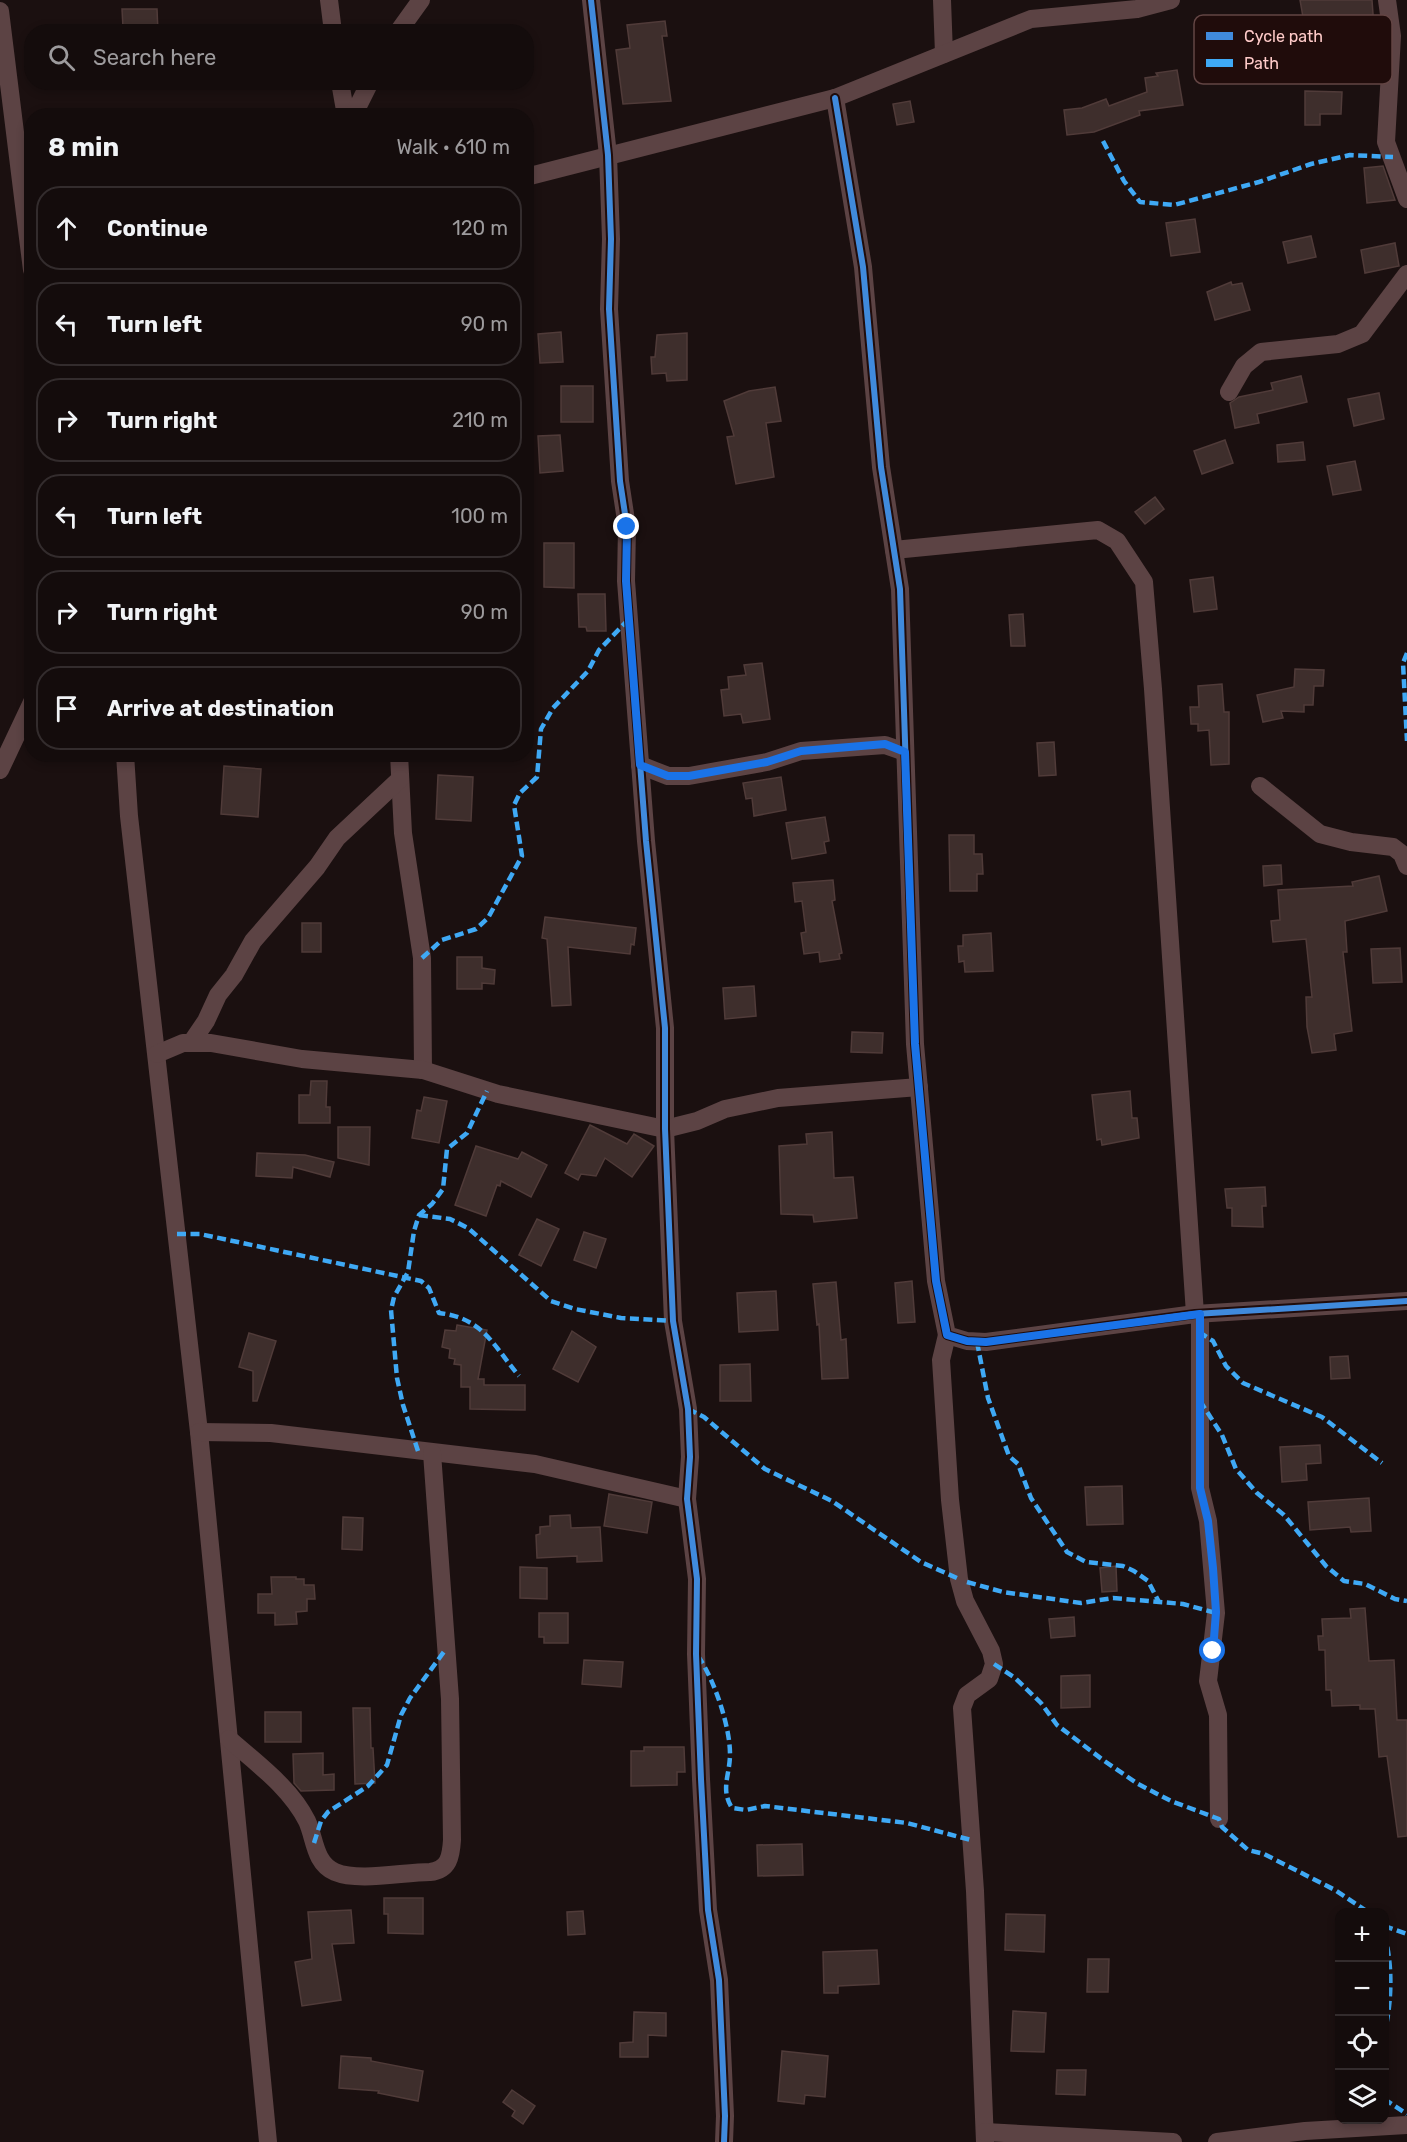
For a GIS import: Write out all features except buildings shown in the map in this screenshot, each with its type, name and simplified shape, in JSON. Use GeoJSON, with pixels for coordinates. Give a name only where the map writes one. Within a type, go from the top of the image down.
{"type":"FeatureCollection","features":[{"type":"Feature","properties":{"kind":"street"},"geometry":{"type":"LineString","coordinates":[[329,0],[332,24]]}},
{"type":"Feature","properties":{"kind":"street"},"geometry":{"type":"LineString","coordinates":[[404,24],[421,0]]}},
{"type":"Feature","properties":{"kind":"street"},"geometry":{"type":"LineString","coordinates":[[591,0],[608,155],[612,362],[620,481],[627,527],[626,581],[640,765],[665,1028],[665,1129],[673,1322],[688,1409],[690,1457],[687,1499],[697,1580],[696,1654],[701,1779],[708,1910],[719,1980],[725,2116],[724,2142]]}},
{"type":"Feature","properties":{"kind":"street"},"geometry":{"type":"LineString","coordinates":[[942,0],[944,54]]}},
{"type":"Feature","properties":{"kind":"street"},"geometry":{"type":"LineString","coordinates":[[534,175],[835,98],[1031,20],[1137,9],[1171,0]]}},
{"type":"Feature","properties":{"kind":"street"},"geometry":{"type":"LineString","coordinates":[[1387,0],[1389,15]]}},
{"type":"Feature","properties":{"kind":"street"},"geometry":{"type":"LineString","coordinates":[[0,11],[24,205]]}},
{"type":"Feature","properties":{"kind":"street"},"geometry":{"type":"LineString","coordinates":[[1389,84],[1386,142],[1407,199]]}},
{"type":"Feature","properties":{"kind":"street"},"geometry":{"type":"LineString","coordinates":[[341,90],[345,108]]}},
{"type":"Feature","properties":{"kind":"street"},"geometry":{"type":"LineString","coordinates":[[357,108],[366,90]]}},
{"type":"Feature","properties":{"kind":"street"},"geometry":{"type":"LineString","coordinates":[[835,98],[863,267],[881,466],[900,589],[919,1088],[936,1281],[947,1335],[941,1360],[950,1500],[959,1579],[965,1601],[991,1651],[994,1664],[989,1679],[967,1695],[962,1708],[975,1891],[985,2137],[1173,2142]]}},
{"type":"Feature","properties":{"kind":"street"},"geometry":{"type":"LineString","coordinates":[[1228,392],[1244,366],[1261,352],[1338,344],[1362,334],[1407,274]]}},
{"type":"Feature","properties":{"kind":"street"},"geometry":{"type":"LineString","coordinates":[[894,550],[1098,530],[1118,542],[1144,582],[1198,1314],[1200,1488],[1208,1521],[1216,1612],[1208,1681],[1218,1715],[1219,1819]]}},
{"type":"Feature","properties":{"kind":"street"},"geometry":{"type":"LineString","coordinates":[[0,770],[24,718]]}},
{"type":"Feature","properties":{"kind":"street"},"geometry":{"type":"LineString","coordinates":[[640,765],[668,776],[689,776],[767,762],[801,751],[885,744],[905,752]]}},
{"type":"Feature","properties":{"kind":"street"},"geometry":{"type":"LineString","coordinates":[[126,762],[199,1432],[268,2142]]}},
{"type":"Feature","properties":{"kind":"street"},"geometry":{"type":"LineString","coordinates":[[399,762],[403,833],[422,958],[423,1070]]}},
{"type":"Feature","properties":{"kind":"street"},"geometry":{"type":"LineString","coordinates":[[191,1042],[253,941],[317,867],[337,838],[400,779]]}},
{"type":"Feature","properties":{"kind":"street"},"geometry":{"type":"LineString","coordinates":[[1260,786],[1320,834],[1351,842],[1394,846],[1402,854],[1407,866]]}},
{"type":"Feature","properties":{"kind":"street"},"geometry":{"type":"LineString","coordinates":[[157,1054],[183,1042],[211,1042],[302,1059],[423,1070],[498,1094],[665,1129],[726,1109],[778,1098],[919,1088]]}},
{"type":"Feature","properties":{"kind":"street"},"geometry":{"type":"LineString","coordinates":[[947,1335],[967,1341],[986,1342],[1198,1314],[1407,1301]]}},
{"type":"Feature","properties":{"kind":"street"},"geometry":{"type":"LineString","coordinates":[[199,1432],[271,1434],[535,1464],[687,1499]]}},
{"type":"Feature","properties":{"kind":"street"},"geometry":{"type":"LineString","coordinates":[[229,1738],[283,1788],[307,1821],[319,1858],[333,1871],[353,1876],[440,1871],[446,1866],[451,1857],[452,1840],[450,1699],[432,1453]]}},
{"type":"Feature","properties":{"kind":"street"},"geometry":{"type":"LineString","coordinates":[[1217,2142],[1305,2131],[1407,2125]]}},
{"type":"Feature","properties":{"kind":"marked path"},"geometry":{"type":"LineString","coordinates":[[1103,141],[1124,181],[1140,202],[1174,205],[1259,182],[1311,164],[1350,155],[1393,157]]}},
{"type":"Feature","properties":{"kind":"marked path"},"geometry":{"type":"LineString","coordinates":[[422,958],[442,940],[476,929],[488,918],[522,856],[514,805],[520,793],[537,777],[541,729],[553,708],[588,671],[599,650],[629,619]]}},
{"type":"Feature","properties":{"kind":"marked path"},"geometry":{"type":"LineString","coordinates":[[1407,653],[1403,663],[1407,741]]}},
{"type":"Feature","properties":{"kind":"marked path"},"geometry":{"type":"LineString","coordinates":[[418,1451],[397,1378],[391,1310],[394,1297],[408,1272],[414,1231],[419,1215],[432,1204],[443,1189],[447,1149],[467,1133],[487,1091]]}},
{"type":"Feature","properties":{"kind":"marked path"},"geometry":{"type":"LineString","coordinates":[[419,1215],[450,1219],[468,1228],[551,1301],[575,1309],[621,1318],[673,1321]]}},
{"type":"Feature","properties":{"kind":"marked path"},"geometry":{"type":"LineString","coordinates":[[177,1234],[200,1234],[421,1281],[429,1288],[439,1313],[454,1316],[477,1327],[494,1344],[519,1376]]}},
{"type":"Feature","properties":{"kind":"marked path"},"geometry":{"type":"LineString","coordinates":[[1199,1332],[1213,1341],[1226,1366],[1243,1383],[1322,1417],[1382,1463]]}},
{"type":"Feature","properties":{"kind":"marked path"},"geometry":{"type":"LineString","coordinates":[[977,1342],[988,1398],[1009,1456],[1018,1464],[1031,1498],[1067,1552],[1086,1562],[1123,1566],[1134,1571],[1148,1581],[1159,1602]]}},
{"type":"Feature","properties":{"kind":"marked path"},"geometry":{"type":"LineString","coordinates":[[1200,1401],[1222,1435],[1236,1469],[1257,1493],[1284,1515],[1326,1566],[1344,1581],[1365,1584],[1395,1599],[1407,1601]]}},
{"type":"Feature","properties":{"kind":"marked path"},"geometry":{"type":"LineString","coordinates":[[688,1409],[704,1417],[765,1469],[832,1501],[921,1562],[959,1579]]}},
{"type":"Feature","properties":{"kind":"marked path"},"geometry":{"type":"LineString","coordinates":[[967,1582],[1003,1592],[1081,1603],[1113,1598],[1183,1604],[1216,1613]]}},
{"type":"Feature","properties":{"kind":"marked path"},"geometry":{"type":"LineString","coordinates":[[314,1843],[321,1821],[328,1812],[368,1786],[387,1765],[401,1715],[410,1698],[446,1649]]}},
{"type":"Feature","properties":{"kind":"marked path"},"geometry":{"type":"LineString","coordinates":[[698,1656],[715,1690],[727,1730],[730,1762],[726,1788],[728,1801],[732,1808],[746,1810],[765,1806],[907,1823],[971,1840]]}},
{"type":"Feature","properties":{"kind":"marked path"},"geometry":{"type":"LineString","coordinates":[[994,1664],[1015,1678],[1041,1703],[1057,1725],[1138,1784],[1171,1801],[1219,1819],[1222,1827],[1248,1850],[1264,1854],[1335,1890],[1362,1908]]}},
{"type":"Feature","properties":{"kind":"marked path"},"geometry":{"type":"LineString","coordinates":[[1389,1928],[1407,1934]]}},
{"type":"Feature","properties":{"kind":"marked path"},"geometry":{"type":"LineString","coordinates":[[1388,2016],[1389,1957]]}},
{"type":"Feature","properties":{"kind":"marked path"},"geometry":{"type":"LineString","coordinates":[[1389,2102],[1407,2114]]}},
{"type":"Feature","properties":{"kind":"cycle path"},"geometry":{"type":"LineString","coordinates":[[591,0],[608,155],[611,239],[609,309],[620,481],[627,527],[626,581],[646,841],[665,1028],[665,1129],[673,1321],[688,1409],[690,1457],[687,1499],[697,1579],[696,1654],[701,1779],[708,1910],[719,1980],[725,2116],[724,2142]]}},
{"type":"Feature","properties":{"kind":"cycle path"},"geometry":{"type":"LineString","coordinates":[[835,98],[863,267],[881,467],[900,589],[915,1044],[936,1281],[947,1335],[967,1341],[986,1342],[1195,1314],[1407,1301]]}},
{"type":"Feature","properties":{"kind":"route"},"geometry":{"type":"LineString","coordinates":[[627,527],[626,581],[640,765],[668,776],[689,776],[732,766],[767,762],[801,751],[820,752],[885,744],[905,752],[915,1044],[936,1281],[947,1335],[967,1341],[986,1342],[1200,1314],[1200,1488],[1208,1521],[1213,1568],[1216,1612],[1213,1651]]}}]}
